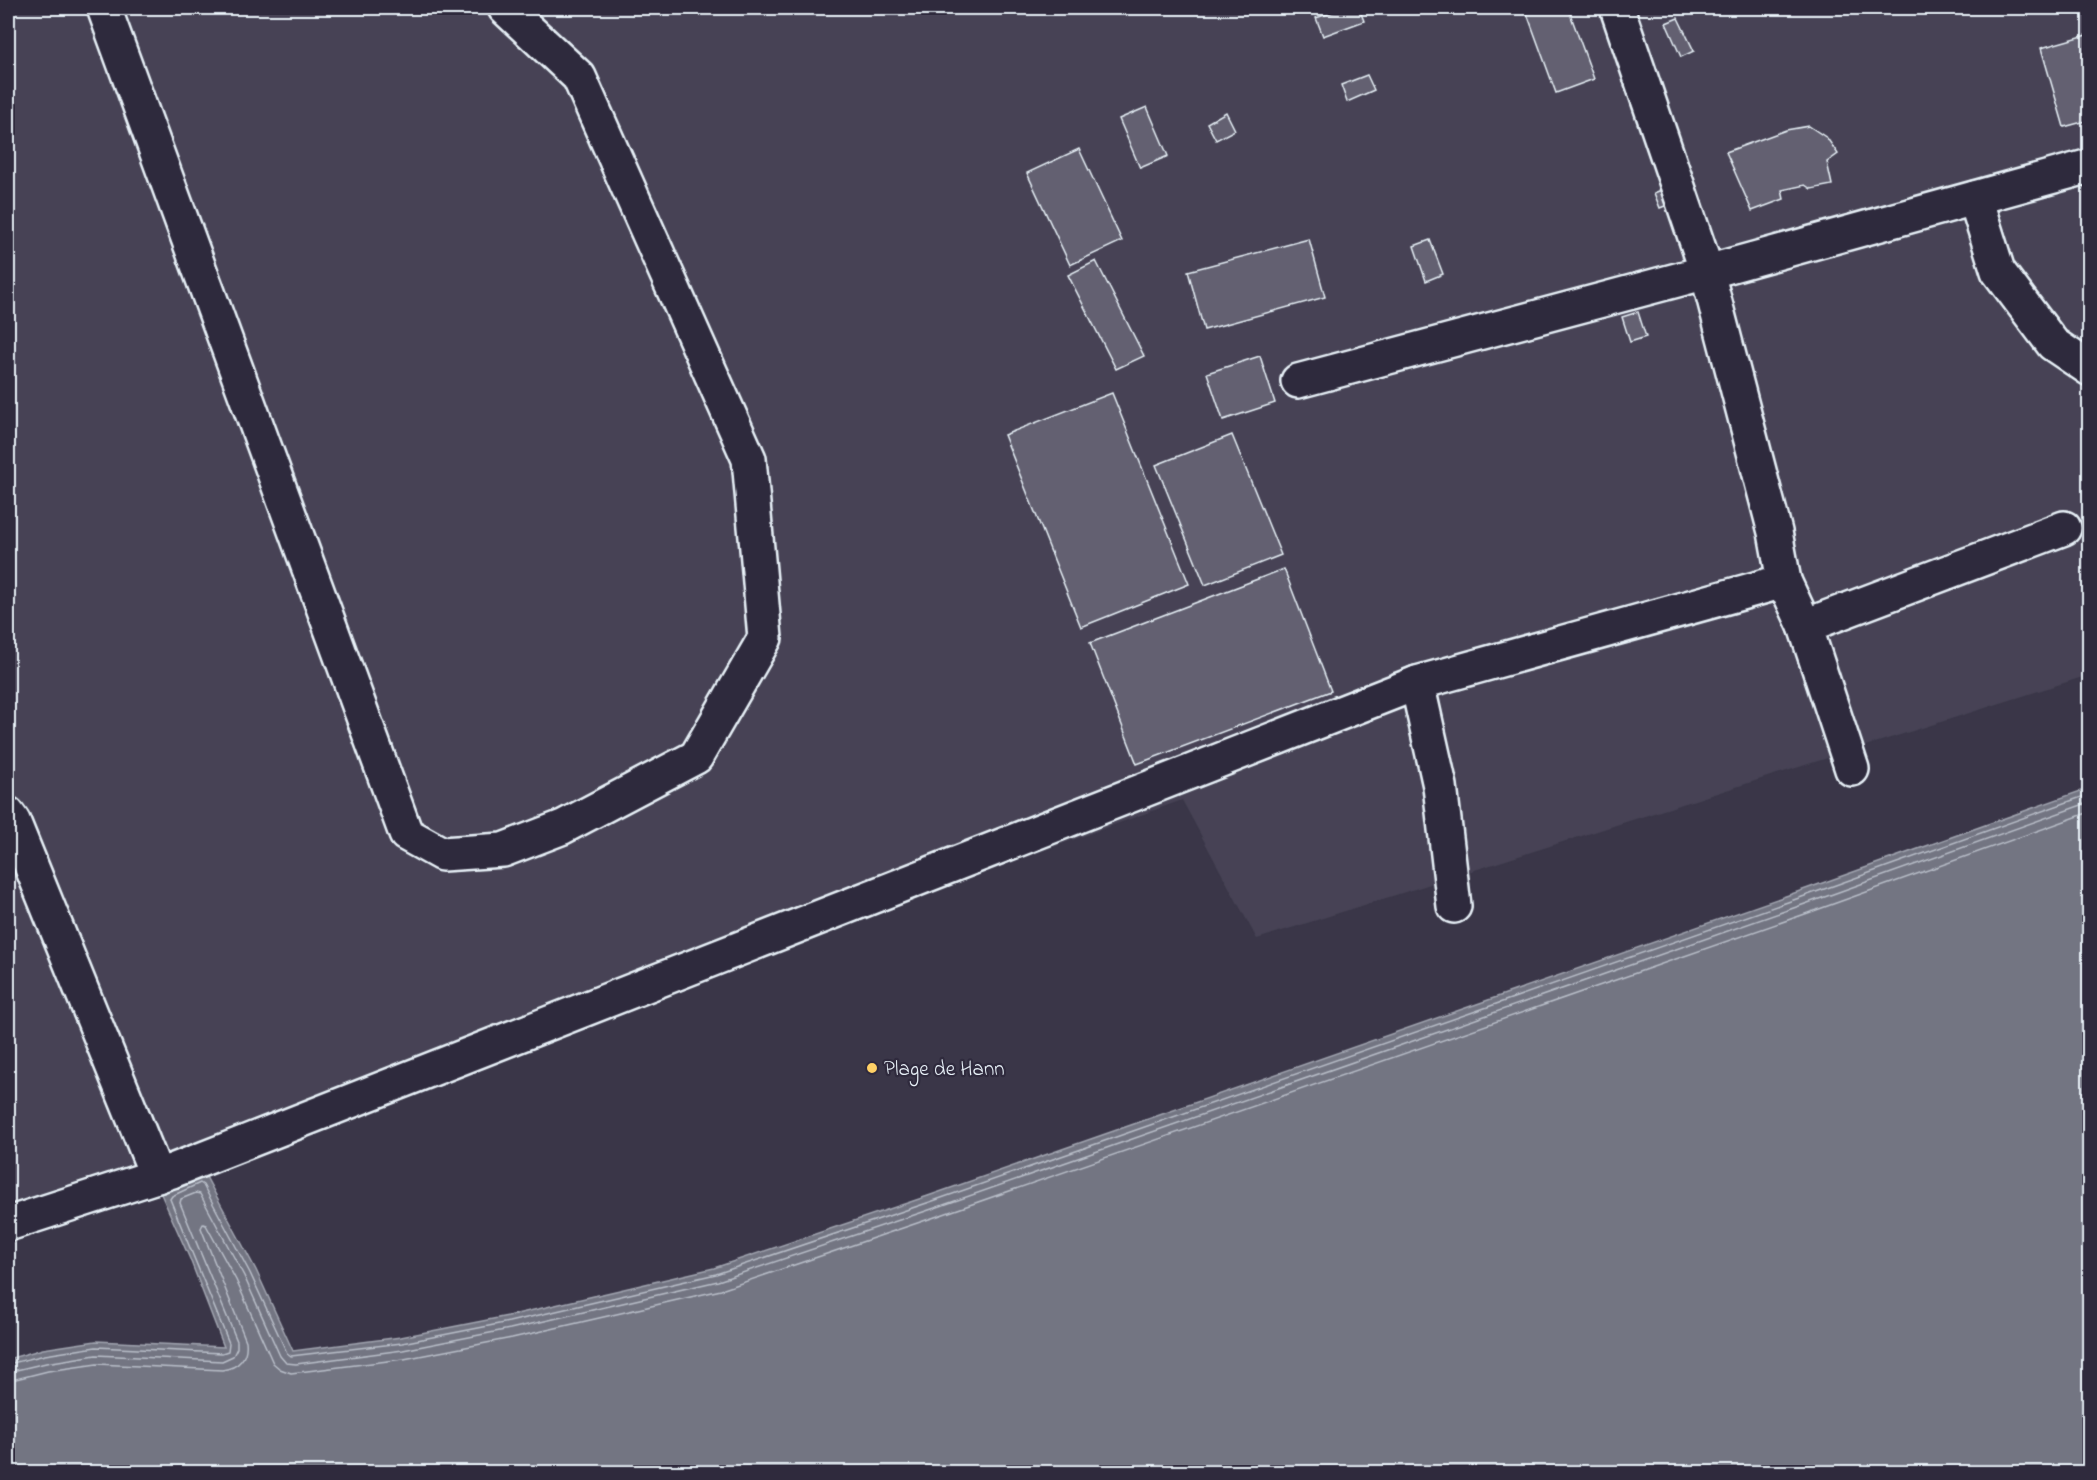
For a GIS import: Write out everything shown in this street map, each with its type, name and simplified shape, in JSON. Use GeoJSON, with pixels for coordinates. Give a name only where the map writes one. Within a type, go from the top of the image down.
{"type":"FeatureCollection","features":[{"type":"Feature","properties":{"kind":"street"},"geometry":{"type":"LineString","coordinates":[[104,8],[406,834],[442,854],[503,850],[543,835],[563,827],[696,757],[765,638],[749,459],[579,76],[505,8]]}},
{"type":"Feature","properties":{"kind":"street"},"geometry":{"type":"LineString","coordinates":[[1617,8],[1707,272],[1775,532],[1784,581],[1804,626],[1852,769]]}},
{"type":"Feature","properties":{"kind":"street"},"geometry":{"type":"LineString","coordinates":[[1298,381],[1707,272],[2090,166]]}},
{"type":"Feature","properties":{"kind":"street"},"geometry":{"type":"LineString","coordinates":[[1975,198],[1998,271],[2053,344],[2090,369]]}},
{"type":"Feature","properties":{"kind":"street"},"geometry":{"type":"LineString","coordinates":[[1804,626],[2064,528]]}},
{"type":"Feature","properties":{"kind":"street"},"geometry":{"type":"LineString","coordinates":[[8,1224],[157,1176],[1417,683],[1784,581]]}},
{"type":"Feature","properties":{"kind":"street"},"geometry":{"type":"LineString","coordinates":[[1417,683],[1440,786],[1454,906]]}},
{"type":"Feature","properties":{"kind":"street"},"geometry":{"type":"LineString","coordinates":[[8,814],[13,821],[157,1176]]}},
{"type":"Feature","properties":{"kind":"shaded area"},"geometry":{"type":"Polygon","coordinates":[[[8,8],[2089,8],[2089,675],[1257,939],[1182,800],[8,1229],[8,8]]]}},
{"type":"Feature","properties":{"kind":"water"},"geometry":{"type":"Polygon","coordinates":[[[2089,788],[2089,1472],[8,1472],[8,1359],[43,1349],[96,1341],[224,1347],[190,1259],[161,1194],[205,1175],[256,1270],[293,1351],[401,1337],[508,1316],[714,1268],[928,1196],[2089,788]]]}},
{"type":"Feature","properties":{"kind":"building"},"geometry":{"type":"Polygon","coordinates":[[[1344,8],[1359,8],[1364,21],[1323,36],[1316,18],[1344,8]]]}},
{"type":"Feature","properties":{"kind":"building"},"geometry":{"type":"Polygon","coordinates":[[[1525,8],[1568,8],[1594,79],[1556,93],[1525,8]]]}},
{"type":"Feature","properties":{"kind":"building"},"geometry":{"type":"Polygon","coordinates":[[[1678,18],[1694,51],[1681,57],[1666,23],[1678,18]]]}},
{"type":"Feature","properties":{"kind":"building"},"geometry":{"type":"Polygon","coordinates":[[[2090,34],[2090,120],[2064,127],[2041,48],[2090,34]]]}},
{"type":"Feature","properties":{"kind":"building"},"geometry":{"type":"Polygon","coordinates":[[[1367,75],[1374,90],[1347,102],[1341,85],[1367,75]]]}},
{"type":"Feature","properties":{"kind":"building"},"geometry":{"type":"Polygon","coordinates":[[[1147,107],[1168,156],[1140,168],[1119,119],[1147,107]]]}},
{"type":"Feature","properties":{"kind":"building"},"geometry":{"type":"Polygon","coordinates":[[[1226,112],[1235,130],[1216,140],[1207,123],[1226,112]]]}},
{"type":"Feature","properties":{"kind":"building"},"geometry":{"type":"Polygon","coordinates":[[[1809,126],[1827,138],[1838,154],[1827,162],[1832,185],[1811,189],[1805,185],[1782,190],[1784,199],[1752,211],[1726,152],[1786,130],[1809,126]]]}},
{"type":"Feature","properties":{"kind":"building"},"geometry":{"type":"Polygon","coordinates":[[[1079,149],[1122,241],[1070,265],[1027,173],[1079,149]]]}},
{"type":"Feature","properties":{"kind":"building"},"geometry":{"type":"Polygon","coordinates":[[[1674,185],[1680,200],[1660,208],[1654,193],[1674,185]]]}},
{"type":"Feature","properties":{"kind":"building"},"geometry":{"type":"Polygon","coordinates":[[[1309,239],[1325,297],[1204,330],[1188,271],[1309,239]]]}},
{"type":"Feature","properties":{"kind":"building"},"geometry":{"type":"Polygon","coordinates":[[[1430,240],[1443,274],[1426,281],[1414,246],[1430,240]]]}},
{"type":"Feature","properties":{"kind":"building"},"geometry":{"type":"Polygon","coordinates":[[[1096,261],[1144,356],[1116,369],[1068,275],[1096,261]]]}},
{"type":"Feature","properties":{"kind":"building"},"geometry":{"type":"Polygon","coordinates":[[[1638,312],[1646,337],[1630,342],[1622,317],[1638,312]]]}},
{"type":"Feature","properties":{"kind":"building"},"geometry":{"type":"Polygon","coordinates":[[[1260,356],[1275,403],[1223,420],[1207,373],[1260,356]]]}},
{"type":"Feature","properties":{"kind":"building"},"geometry":{"type":"Polygon","coordinates":[[[1112,393],[1189,584],[1081,627],[1004,435],[1112,393]]]}},
{"type":"Feature","properties":{"kind":"building"},"geometry":{"type":"Polygon","coordinates":[[[1232,435],[1281,555],[1205,585],[1156,465],[1232,435]]]}},
{"type":"Feature","properties":{"kind":"building"},"geometry":{"type":"Polygon","coordinates":[[[1284,569],[1331,691],[1137,764],[1090,643],[1284,569]]]}},
{"type":"Feature","properties":{"kind":"place","name":"Plage de Hann"},"geometry":{"type":"Point","coordinates":[872,1068]}}]}
